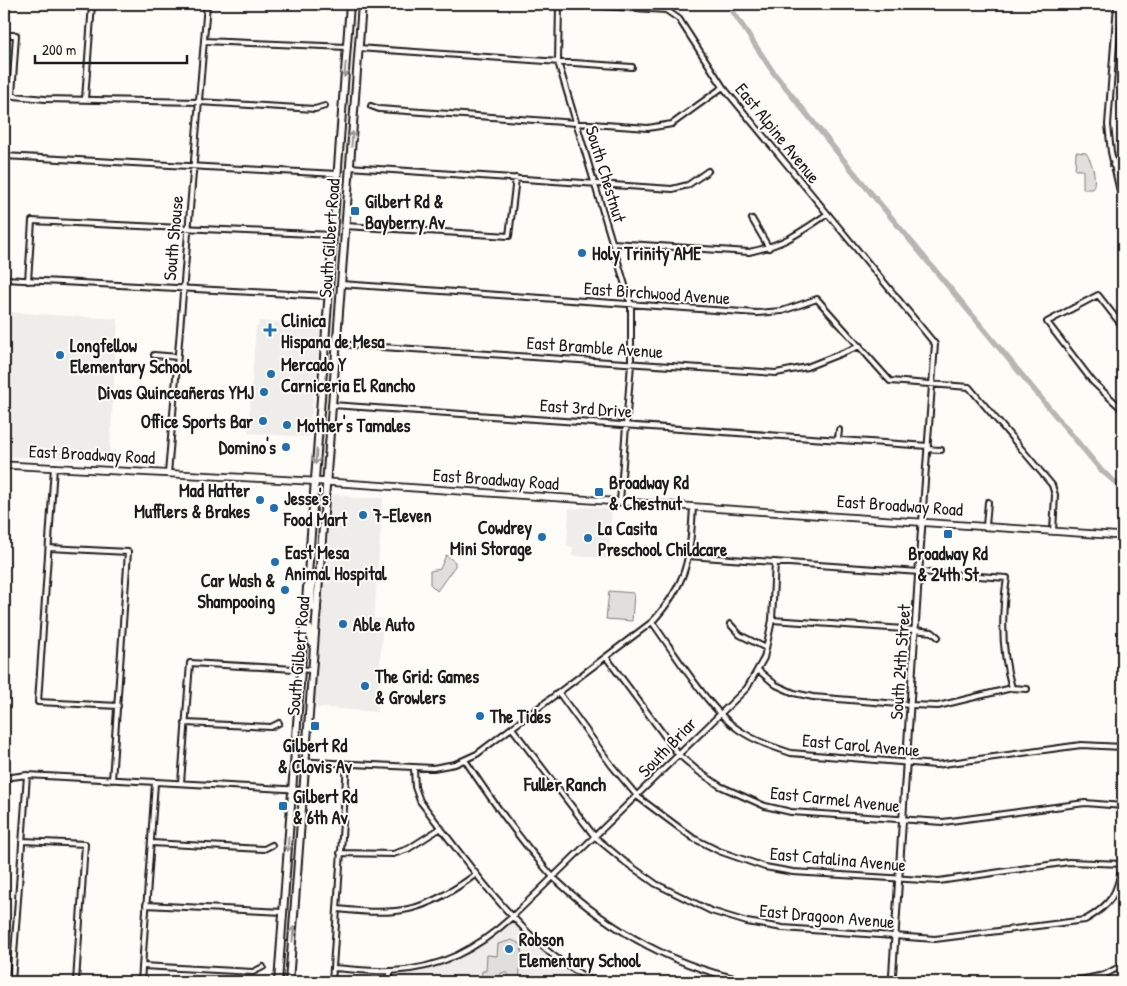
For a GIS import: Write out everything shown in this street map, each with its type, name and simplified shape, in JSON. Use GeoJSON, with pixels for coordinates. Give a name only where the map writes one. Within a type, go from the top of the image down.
{"type":"FeatureCollection","features":[{"type":"Feature","properties":{"kind":"main road","name":"South Gilbert Road"},"geometry":{"type":"LineString","coordinates":[[278,982],[350,4]]}},
{"type":"Feature","properties":{"kind":"main road","name":"South Gilbert Road"},"geometry":{"type":"LineString","coordinates":[[290,982],[362,4]]}},
{"type":"Feature","properties":{"kind":"main road","name":"East Broadway Road"},"geometry":{"type":"LineString","coordinates":[[4,465],[314,481],[1123,536]]}},
{"type":"Feature","properties":{"kind":"main road"},"geometry":{"type":"LineString","coordinates":[[308,570],[312,578],[311,606],[317,610]]}},
{"type":"Feature","properties":{"kind":"main road"},"geometry":{"type":"LineString","coordinates":[[304,624],[310,628],[314,650]]}},
{"type":"Feature","properties":{"kind":"street"},"geometry":{"type":"LineString","coordinates":[[85,99],[92,4]]}},
{"type":"Feature","properties":{"kind":"street","name":"South Shouse"},"geometry":{"type":"LineString","coordinates":[[168,474],[207,4]]}},
{"type":"Feature","properties":{"kind":"street","name":"South Chestnut"},"geometry":{"type":"LineString","coordinates":[[560,4],[558,62],[631,305],[631,364],[620,501]]}},
{"type":"Feature","properties":{"kind":"street","name":"East Alpine Avenue"},"geometry":{"type":"LineString","coordinates":[[570,4],[666,10],[679,19],[723,88],[826,215],[935,344]]}},
{"type":"Feature","properties":{"kind":"street"},"geometry":{"type":"LineString","coordinates":[[1117,4],[1108,125],[1113,165],[1123,205]]}},
{"type":"Feature","properties":{"kind":"street"},"geometry":{"type":"LineString","coordinates":[[4,35],[16,35],[12,95]]}},
{"type":"Feature","properties":{"kind":"street"},"geometry":{"type":"LineString","coordinates":[[204,41],[347,47]]}},
{"type":"Feature","properties":{"kind":"street"},"geometry":{"type":"LineString","coordinates":[[358,48],[632,67]]}},
{"type":"Feature","properties":{"kind":"street"},"geometry":{"type":"LineString","coordinates":[[371,106],[378,110],[648,128],[672,124],[723,88]]}},
{"type":"Feature","properties":{"kind":"street"},"geometry":{"type":"LineString","coordinates":[[4,95],[200,102],[315,109],[325,106]]}},
{"type":"Feature","properties":{"kind":"street"},"geometry":{"type":"LineString","coordinates":[[4,156],[337,174]]}},
{"type":"Feature","properties":{"kind":"street"},"geometry":{"type":"LineString","coordinates":[[1113,165],[1123,163]]}},
{"type":"Feature","properties":{"kind":"street"},"geometry":{"type":"LineString","coordinates":[[350,168],[672,189],[688,185],[708,171]]}},
{"type":"Feature","properties":{"kind":"street"},"geometry":{"type":"LineString","coordinates":[[345,226],[509,236],[516,178]]}},
{"type":"Feature","properties":{"kind":"street"},"geometry":{"type":"LineString","coordinates":[[612,243],[749,252],[769,248],[791,239],[826,215]]}},
{"type":"Feature","properties":{"kind":"street"},"geometry":{"type":"LineString","coordinates":[[752,219],[769,248]]}},
{"type":"Feature","properties":{"kind":"street"},"geometry":{"type":"LineString","coordinates":[[28,281],[32,221],[332,236]]}},
{"type":"Feature","properties":{"kind":"street"},"geometry":{"type":"LineString","coordinates":[[4,280],[328,296]]}},
{"type":"Feature","properties":{"kind":"street","name":"East Birchwood Avenue"},"geometry":{"type":"LineString","coordinates":[[341,284],[757,313],[782,311],[817,299],[890,381],[932,385]]}},
{"type":"Feature","properties":{"kind":"street"},"geometry":{"type":"LineString","coordinates":[[1123,326],[1098,295],[1047,322],[1093,382],[1123,410]]}},
{"type":"Feature","properties":{"kind":"street","name":"East Bramble Avenue"},"geometry":{"type":"LineString","coordinates":[[324,347],[336,344],[776,373],[807,367],[860,346]]}},
{"type":"Feature","properties":{"kind":"street","name":"South 24th Street"},"geometry":{"type":"LineString","coordinates":[[892,982],[935,344]]}},
{"type":"Feature","properties":{"kind":"street"},"geometry":{"type":"LineString","coordinates":[[154,355],[178,357]]}},
{"type":"Feature","properties":{"kind":"street"},"geometry":{"type":"LineString","coordinates":[[932,385],[969,387],[1052,485],[1055,495],[1053,531]]}},
{"type":"Feature","properties":{"kind":"street","name":"East 3rd Drive"},"geometry":{"type":"LineString","coordinates":[[332,405],[838,439],[941,450]]}},
{"type":"Feature","properties":{"kind":"street"},"geometry":{"type":"LineString","coordinates":[[838,439],[839,430]]}},
{"type":"Feature","properties":{"kind":"street"},"geometry":{"type":"LineString","coordinates":[[54,467],[38,702],[118,706]]}},
{"type":"Feature","properties":{"kind":"street","name":"East Broadway Road"},"geometry":{"type":"LineString","coordinates":[[986,526],[988,502]]}},
{"type":"Feature","properties":{"kind":"street"},"geometry":{"type":"LineString","coordinates":[[294,761],[414,769],[442,767],[465,760],[560,693],[652,622],[673,598],[679,587],[688,556],[693,507]]}},
{"type":"Feature","properties":{"kind":"street"},"geometry":{"type":"LineString","coordinates":[[49,548],[128,552],[112,780]]}},
{"type":"Feature","properties":{"kind":"street"},"geometry":{"type":"LineString","coordinates":[[688,556],[1007,578],[1002,643],[1004,664],[1012,688]]}},
{"type":"Feature","properties":{"kind":"street","name":"South Briar"},"geometry":{"type":"LineString","coordinates":[[333,968],[390,972],[424,966],[469,951],[491,937],[638,797],[678,754],[747,688],[758,670],[766,648],[772,620],[774,562]]}},
{"type":"Feature","properties":{"kind":"street"},"geometry":{"type":"LineString","coordinates":[[772,620],[916,630],[932,632],[938,636]]}},
{"type":"Feature","properties":{"kind":"street","name":"East Carol Avenue"},"geometry":{"type":"LineString","coordinates":[[652,622],[720,713],[738,729],[771,747],[785,751],[814,756],[953,763],[1081,745],[1123,748]]}},
{"type":"Feature","properties":{"kind":"street"},"geometry":{"type":"LineString","coordinates":[[730,624],[740,635],[766,648]]}},
{"type":"Feature","properties":{"kind":"street","name":"East Carmel Avenue"},"geometry":{"type":"LineString","coordinates":[[606,657],[678,754],[698,772],[720,786],[765,806],[791,812],[943,822],[1085,804],[1123,806]]}},
{"type":"Feature","properties":{"kind":"street"},"geometry":{"type":"LineString","coordinates":[[181,783],[190,663],[312,670]]}},
{"type":"Feature","properties":{"kind":"street"},"geometry":{"type":"LineString","coordinates":[[758,670],[776,685],[794,693],[813,697],[911,705],[938,706],[1012,688],[1027,690]]}},
{"type":"Feature","properties":{"kind":"street","name":"East Catalina Avenue"},"geometry":{"type":"LineString","coordinates":[[560,693],[612,766],[638,797],[692,838],[739,859],[793,872],[939,881],[1070,862],[1122,864]]}},
{"type":"Feature","properties":{"kind":"street"},"geometry":{"type":"LineString","coordinates":[[185,723],[271,727],[279,723]]}},
{"type":"Feature","properties":{"kind":"street","name":"East Dragoon Avenue"},"geometry":{"type":"LineString","coordinates":[[512,728],[596,837],[624,862],[656,884],[711,911],[747,922],[783,928],[935,939],[1085,920],[1100,911],[1116,891],[1122,864]]}},
{"type":"Feature","properties":{"kind":"street"},"geometry":{"type":"LineString","coordinates":[[465,760],[517,833],[554,878],[616,928],[663,954],[719,974],[756,982]]}},
{"type":"Feature","properties":{"kind":"street"},"geometry":{"type":"LineString","coordinates":[[332,982],[347,764]]}},
{"type":"Feature","properties":{"kind":"street"},"geometry":{"type":"LineString","coordinates":[[414,769],[415,787],[420,801],[475,875],[512,917],[551,953],[594,982]]}},
{"type":"Feature","properties":{"kind":"street"},"geometry":{"type":"LineString","coordinates":[[12,982],[27,775]]}},
{"type":"Feature","properties":{"kind":"street"},"geometry":{"type":"LineString","coordinates":[[4,778],[27,775],[303,790]]}},
{"type":"Feature","properties":{"kind":"street"},"geometry":{"type":"LineString","coordinates":[[141,982],[155,783]]}},
{"type":"Feature","properties":{"kind":"street"},"geometry":{"type":"LineString","coordinates":[[340,853],[393,854],[408,849],[441,828]]}},
{"type":"Feature","properties":{"kind":"street"},"geometry":{"type":"LineString","coordinates":[[23,841],[85,844],[76,982]]}},
{"type":"Feature","properties":{"kind":"street"},"geometry":{"type":"LineString","coordinates":[[151,843],[264,849],[272,845]]}},
{"type":"Feature","properties":{"kind":"street"},"geometry":{"type":"LineString","coordinates":[[338,909],[392,913],[416,908],[453,891],[475,875]]}},
{"type":"Feature","properties":{"kind":"street"},"geometry":{"type":"LineString","coordinates":[[146,905],[283,912]]}},
{"type":"Feature","properties":{"kind":"street"},"geometry":{"type":"LineString","coordinates":[[142,966],[253,972],[262,967]]}},
{"type":"Feature","properties":{"kind":"street"},"geometry":{"type":"LineString","coordinates":[[1070,982],[1104,975],[1123,966]]}},
{"type":"Feature","properties":{"kind":"street"},"geometry":{"type":"LineString","coordinates":[[390,972],[390,982]]}},
{"type":"Feature","properties":{"kind":"street"},"geometry":{"type":"LineString","coordinates":[[1104,975],[1106,982]]}},
{"type":"Feature","properties":{"kind":"shaded area"},"geometry":{"type":"Polygon","coordinates":[[[1076,152],[1086,153],[1090,161],[1094,171],[1094,185],[1092,189],[1083,189],[1083,170],[1075,170],[1076,152]]]}},
{"type":"Feature","properties":{"kind":"shaded area","name":"Longfellow Elementary School"},"geometry":{"type":"Polygon","coordinates":[[[4,312],[118,319],[109,461],[4,456],[4,312]]]}},
{"type":"Feature","properties":{"kind":"shaded area"},"geometry":{"type":"Polygon","coordinates":[[[259,321],[321,325],[309,437],[248,433],[256,326],[259,326],[259,321]]]}},
{"type":"Feature","properties":{"kind":"shaded area"},"geometry":{"type":"Polygon","coordinates":[[[338,494],[355,498],[383,498],[374,618],[383,619],[377,712],[314,707],[331,502],[332,496],[338,494]]]}},
{"type":"Feature","properties":{"kind":"shaded area","name":"La Casita Preschool Childcare"},"geometry":{"type":"Polygon","coordinates":[[[591,507],[612,509],[608,558],[572,556],[573,547],[567,546],[569,509],[591,507]]]}},
{"type":"Feature","properties":{"kind":"shaded area"},"geometry":{"type":"Polygon","coordinates":[[[446,555],[455,562],[455,566],[437,591],[430,584],[430,571],[440,569],[446,555]]]}},
{"type":"Feature","properties":{"kind":"shaded area"},"geometry":{"type":"Polygon","coordinates":[[[609,591],[634,593],[632,621],[606,619],[609,591]]]}},
{"type":"Feature","properties":{"kind":"shaded area","name":"Robson Elementary School"},"geometry":{"type":"Polygon","coordinates":[[[512,917],[551,953],[594,982],[390,982],[390,972],[411,969],[469,951],[491,937],[512,917]]]}},
{"type":"Feature","properties":{"kind":"shaded area"},"geometry":{"type":"Polygon","coordinates":[[[512,940],[522,945],[519,982],[508,982],[508,973],[501,973],[500,982],[481,982],[482,971],[486,971],[487,955],[497,956],[498,944],[512,940]]]}},
{"type":"Feature","properties":{"kind":"waterway"},"geometry":{"type":"LineString","coordinates":[[728,4],[773,72],[842,158],[1101,470],[1123,489]]}},
{"type":"Feature","properties":{"kind":"place","name":"Gilbert Rd & Bayberry Av"},"geometry":{"type":"Point","coordinates":[355,211]}},
{"type":"Feature","properties":{"kind":"place","name":"Holy Trinity AME"},"geometry":{"type":"Point","coordinates":[582,253]}},
{"type":"Feature","properties":{"kind":"place","name":"Clinica Hispana de Mesa"},"geometry":{"type":"Point","coordinates":[270,330]}},
{"type":"Feature","properties":{"kind":"place","name":"Longfellow Elementary School"},"geometry":{"type":"Point","coordinates":[60,355]}},
{"type":"Feature","properties":{"kind":"place","name":"Mercado Y Carniceria El Rancho"},"geometry":{"type":"Point","coordinates":[271,374]}},
{"type":"Feature","properties":{"kind":"place","name":"Divas Quinceañeras YMJ"},"geometry":{"type":"Point","coordinates":[264,392]}},
{"type":"Feature","properties":{"kind":"place","name":"Office Sports Bar"},"geometry":{"type":"Point","coordinates":[263,421]}},
{"type":"Feature","properties":{"kind":"place","name":"Mother's Tamales"},"geometry":{"type":"Point","coordinates":[287,425]}},
{"type":"Feature","properties":{"kind":"place","name":"Domino's"},"geometry":{"type":"Point","coordinates":[286,447]}},
{"type":"Feature","properties":{"kind":"place","name":"Broadway Rd & Chestnut"},"geometry":{"type":"Point","coordinates":[599,492]}},
{"type":"Feature","properties":{"kind":"place","name":"Mad Hatter Mufflers & Brakes"},"geometry":{"type":"Point","coordinates":[260,500]}},
{"type":"Feature","properties":{"kind":"place","name":"Jesse's Food Mart"},"geometry":{"type":"Point","coordinates":[274,508]}},
{"type":"Feature","properties":{"kind":"place","name":"7-Eleven"},"geometry":{"type":"Point","coordinates":[363,515]}},
{"type":"Feature","properties":{"kind":"place","name":"Broadway Rd & 24th St"},"geometry":{"type":"Point","coordinates":[948,534]}},
{"type":"Feature","properties":{"kind":"place","name":"Cowdrey Mini Storage"},"geometry":{"type":"Point","coordinates":[542,537]}},
{"type":"Feature","properties":{"kind":"place","name":"La Casita Preschool Childcare"},"geometry":{"type":"Point","coordinates":[588,538]}},
{"type":"Feature","properties":{"kind":"place","name":"East Mesa Animal Hospital"},"geometry":{"type":"Point","coordinates":[275,562]}},
{"type":"Feature","properties":{"kind":"place","name":"Car Wash & Shampooing"},"geometry":{"type":"Point","coordinates":[285,590]}},
{"type":"Feature","properties":{"kind":"place","name":"Able Auto"},"geometry":{"type":"Point","coordinates":[343,624]}},
{"type":"Feature","properties":{"kind":"place","name":"The Grid: Games & Growlers"},"geometry":{"type":"Point","coordinates":[365,686]}},
{"type":"Feature","properties":{"kind":"place","name":"The Tides"},"geometry":{"type":"Point","coordinates":[480,716]}},
{"type":"Feature","properties":{"kind":"place","name":"Gilbert Rd & Clovis Av"},"geometry":{"type":"Point","coordinates":[315,726]}},
{"type":"Feature","properties":{"kind":"place","name":"Gilbert Rd & 6th Av"},"geometry":{"type":"Point","coordinates":[283,806]}},
{"type":"Feature","properties":{"kind":"place","name":"Robson Elementary School"},"geometry":{"type":"Point","coordinates":[509,949]}},
{"type":"Feature","properties":{"kind":"district","name":"Fuller Ranch"},"geometry":{"type":"Point","coordinates":[565,784]}}]}
